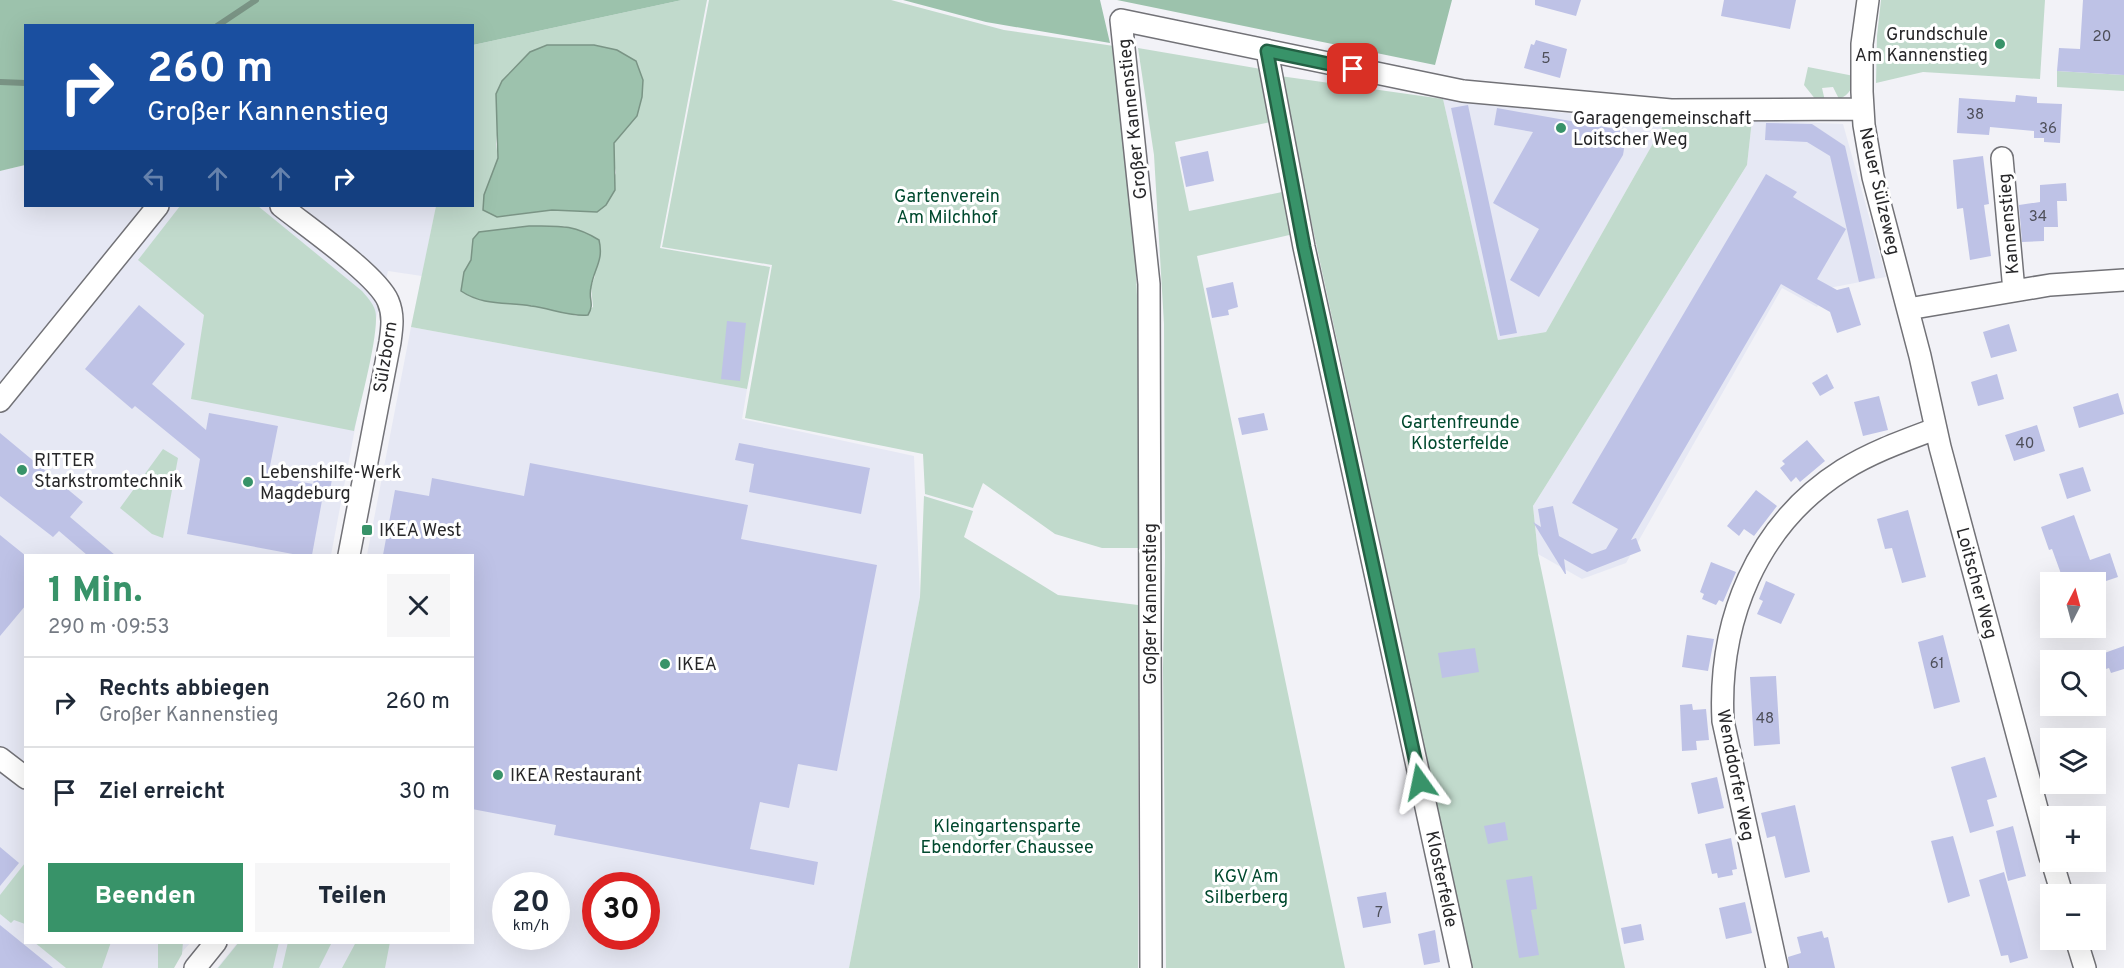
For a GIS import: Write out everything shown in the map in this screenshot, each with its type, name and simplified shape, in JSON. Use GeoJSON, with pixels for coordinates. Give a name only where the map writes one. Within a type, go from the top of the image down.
{"type":"FeatureCollection","features":[{"type":"Feature","properties":{"kind":"street","name":"Neuer Sülzeweg"},"geometry":{"type":"LineString","coordinates":[[1868,0],[1862,44],[1863,109],[1873,177],[1908,309]]}},
{"type":"Feature","properties":{"kind":"street","name":"Großer Kannenstieg"},"geometry":{"type":"LineString","coordinates":[[1151,968],[1150,315],[1147,254],[1121,20],[1439,87],[1499,95],[1671,110],[1863,109]]}},
{"type":"Feature","properties":{"kind":"street","name":"Klosterfelde"},"geometry":{"type":"LineString","coordinates":[[1267,51],[1304,247],[1461,968]]}},
{"type":"Feature","properties":{"kind":"street","name":"Kannenstieg"},"geometry":{"type":"LineString","coordinates":[[2002,158],[2014,291]]}},
{"type":"Feature","properties":{"kind":"street"},"geometry":{"type":"LineString","coordinates":[[0,401],[157,207]]}},
{"type":"Feature","properties":{"kind":"street","name":"Sülzborn"},"geometry":{"type":"LineString","coordinates":[[282,207],[370,278],[388,301],[392,316],[390,342],[349,554]]}},
{"type":"Feature","properties":{"kind":"street","name":"Kannenstieg"},"geometry":{"type":"LineString","coordinates":[[1908,309],[2068,283],[2124,280]]}},
{"type":"Feature","properties":{"kind":"street","name":"Loitscher Weg"},"geometry":{"type":"LineString","coordinates":[[1908,309],[1927,383],[1935,429],[2040,820]]}},
{"type":"Feature","properties":{"kind":"street","name":"Wenddorfer Weg"},"geometry":{"type":"LineString","coordinates":[[1777,968],[1723,721],[1723,681],[1731,625],[1743,588],[1765,548],[1810,495],[1836,474],[1854,464],[1895,444],[1935,429]]}},
{"type":"Feature","properties":{"kind":"street"},"geometry":{"type":"LineString","coordinates":[[0,758],[24,776]]}},
{"type":"Feature","properties":{"kind":"street"},"geometry":{"type":"LineString","coordinates":[[195,968],[214,944]]}},
{"type":"Feature","properties":{"kind":"street"},"geometry":{"type":"LineString","coordinates":[[2079,950],[2085,968]]}},
{"type":"Feature","properties":{"kind":"shaded area"},"geometry":{"type":"Polygon","coordinates":[[[0,0],[682,0],[474,45],[474,24],[24,24],[24,165],[0,171],[0,0]]]}},
{"type":"Feature","properties":{"kind":"shaded area"},"geometry":{"type":"Polygon","coordinates":[[[903,0],[1100,0],[1110,43],[986,22],[903,0]]]}},
{"type":"Feature","properties":{"kind":"shaded area"},"geometry":{"type":"Polygon","coordinates":[[[1117,0],[1452,0],[1435,65],[1117,0]]]}},
{"type":"Feature","properties":{"kind":"shaded area"},"geometry":{"type":"Polygon","coordinates":[[[547,45],[594,45],[617,50],[636,61],[643,80],[642,97],[637,116],[614,143],[615,190],[606,205],[597,212],[552,210],[497,217],[483,210],[484,195],[498,158],[496,94],[502,81],[530,52],[547,45]]]}},
{"type":"Feature","properties":{"kind":"shaded area"},"geometry":{"type":"Polygon","coordinates":[[[1443,99],[1664,124],[1546,332],[1498,340],[1443,99]]]}},
{"type":"Feature","properties":{"kind":"shaded area"},"geometry":{"type":"Polygon","coordinates":[[[1752,120],[1843,124],[1886,277],[1829,288],[1817,307],[1782,288],[1626,563],[1582,579],[1538,554],[1533,506],[1747,165],[1752,120]]]}},
{"type":"Feature","properties":{"kind":"shaded area"},"geometry":{"type":"Polygon","coordinates":[[[24,165],[24,207],[436,207],[422,276],[388,271],[375,323],[331,554],[24,554],[24,944],[189,944],[168,968],[0,968],[0,171],[24,165]]]}},
{"type":"Feature","properties":{"kind":"shaded area"},"geometry":{"type":"Polygon","coordinates":[[[529,226],[557,226],[573,229],[599,240],[600,254],[592,280],[591,307],[588,315],[574,315],[538,307],[486,301],[461,291],[464,272],[471,260],[473,239],[479,232],[529,226]]]}},
{"type":"Feature","properties":{"kind":"shaded area"},"geometry":{"type":"Polygon","coordinates":[[[411,327],[747,389],[742,419],[914,456],[920,597],[849,968],[217,968],[236,944],[474,944],[474,554],[367,554],[411,327]]]}},
{"type":"Feature","properties":{"kind":"green space"},"geometry":{"type":"Polygon","coordinates":[[[682,0],[707,0],[660,248],[770,267],[747,389],[411,327],[436,207],[474,207],[474,45],[682,0]],[[515,69],[502,81],[496,112],[498,158],[484,195],[483,210],[497,217],[552,210],[597,212],[616,173],[613,158],[614,143],[515,69]],[[529,226],[471,260],[464,272],[461,291],[486,301],[536,306],[577,316],[593,307],[591,287],[595,276],[565,226],[529,226]]]}},
{"type":"Feature","properties":{"kind":"green space","name":"Gartenverein Am Milchhof"},"geometry":{"type":"Polygon","coordinates":[[[709,0],[891,0],[1004,30],[1114,46],[1134,226],[1139,342],[1138,548],[1102,548],[1055,534],[983,483],[973,508],[925,494],[923,454],[745,418],[772,265],[662,247],[709,0]]]}},
{"type":"Feature","properties":{"kind":"green space","name":"Grundschule Am Kannenstieg"},"geometry":{"type":"Polygon","coordinates":[[[1881,0],[2045,0],[2040,79],[1923,72],[1876,83],[1877,36],[1881,0]]]}},
{"type":"Feature","properties":{"kind":"green space","name":"KGV Am Silberberg"},"geometry":{"type":"Polygon","coordinates":[[[1138,48],[1267,70],[1275,121],[1175,142],[1189,211],[1287,191],[1298,233],[1197,256],[1345,968],[1166,968],[1163,668],[1164,324],[1154,155],[1138,48]]]}},
{"type":"Feature","properties":{"kind":"green space"},"geometry":{"type":"Polygon","coordinates":[[[1808,67],[1854,76],[1853,84],[1846,95],[1839,99],[1833,87],[1822,88],[1825,101],[1816,100],[1804,85],[1808,67]]]}},
{"type":"Feature","properties":{"kind":"green space"},"geometry":{"type":"Polygon","coordinates":[[[2057,71],[2124,75],[2124,91],[2057,87],[2057,71]]]}},
{"type":"Feature","properties":{"kind":"green space","name":"Gartenfreunde Klosterfelde"},"geometry":{"type":"Polygon","coordinates":[[[1280,76],[1443,99],[1498,340],[1546,332],[1664,124],[1752,120],[1747,165],[1533,506],[1538,554],[1625,968],[1472,968],[1280,76]]]}},
{"type":"Feature","properties":{"kind":"green space"},"geometry":{"type":"Polygon","coordinates":[[[179,207],[259,207],[362,291],[373,305],[376,319],[375,333],[354,431],[191,399],[204,315],[138,260],[179,207]]]}},
{"type":"Feature","properties":{"kind":"green space"},"geometry":{"type":"Polygon","coordinates":[[[163,449],[178,458],[163,538],[152,534],[120,508],[163,449]]]}},
{"type":"Feature","properties":{"kind":"green space","name":"Kleingartensparte Ebendorfer Chaussee"},"geometry":{"type":"Polygon","coordinates":[[[924,496],[973,511],[964,537],[1058,595],[1138,605],[1138,968],[849,968],[920,597],[924,496]]]}},
{"type":"Feature","properties":{"kind":"green space"},"geometry":{"type":"Polygon","coordinates":[[[24,864],[24,924],[14,920],[11,923],[0,914],[0,895],[24,864]]]}},
{"type":"Feature","properties":{"kind":"green space"},"geometry":{"type":"Polygon","coordinates":[[[36,944],[110,944],[102,968],[66,968],[36,944]]]}},
{"type":"Feature","properties":{"kind":"green space"},"geometry":{"type":"Polygon","coordinates":[[[158,944],[183,944],[182,954],[174,968],[158,968],[158,944]]]}},
{"type":"Feature","properties":{"kind":"green space"},"geometry":{"type":"Polygon","coordinates":[[[237,944],[279,944],[273,968],[218,968],[237,944]]]}},
{"type":"Feature","properties":{"kind":"green space"},"geometry":{"type":"Polygon","coordinates":[[[288,944],[331,944],[319,968],[282,968],[288,944]]]}},
{"type":"Feature","properties":{"kind":"green space"},"geometry":{"type":"Polygon","coordinates":[[[355,944],[390,944],[385,968],[342,968],[355,944]]]}},
{"type":"Feature","properties":{"kind":"building"},"geometry":{"type":"Polygon","coordinates":[[[1535,0],[1581,0],[1576,16],[1535,5],[1535,0]]]}},
{"type":"Feature","properties":{"kind":"building"},"geometry":{"type":"Polygon","coordinates":[[[1724,0],[1796,0],[1790,29],[1721,16],[1724,0]]]}},
{"type":"Feature","properties":{"kind":"building"},"geometry":{"type":"Polygon","coordinates":[[[2083,0],[2124,0],[2124,75],[2057,71],[2059,48],[2080,49],[2083,0]]]}},
{"type":"Feature","properties":{"kind":"building"},"geometry":{"type":"Polygon","coordinates":[[[1536,40],[1567,49],[1560,78],[1524,68],[1531,44],[1534,45],[1536,40]]]}},
{"type":"Feature","properties":{"kind":"building"},"geometry":{"type":"Polygon","coordinates":[[[2016,95],[2037,97],[2037,103],[2062,104],[2060,143],[2044,142],[2044,138],[2034,138],[2034,131],[1990,127],[1989,135],[1957,133],[1959,98],[2015,102],[2016,95]]]}},
{"type":"Feature","properties":{"kind":"building"},"geometry":{"type":"Polygon","coordinates":[[[1468,105],[1517,333],[1500,336],[1451,108],[1468,105]]]}},
{"type":"Feature","properties":{"kind":"building"},"geometry":{"type":"Polygon","coordinates":[[[1497,108],[1627,131],[1623,155],[1539,297],[1510,280],[1539,229],[1493,203],[1533,132],[1494,125],[1497,108]]]}},
{"type":"Feature","properties":{"kind":"building"},"geometry":{"type":"Polygon","coordinates":[[[1766,123],[1812,124],[1845,146],[1875,278],[1859,282],[1830,156],[1807,142],[1765,140],[1766,123]]]}},
{"type":"Feature","properties":{"kind":"building"},"geometry":{"type":"Polygon","coordinates":[[[1208,151],[1214,181],[1186,187],[1180,157],[1208,151]]]}},
{"type":"Feature","properties":{"kind":"building"},"geometry":{"type":"Polygon","coordinates":[[[1983,156],[1989,204],[1984,205],[1991,256],[1970,260],[1963,208],[1957,209],[1953,160],[1983,156]]]}},
{"type":"Feature","properties":{"kind":"building"},"geometry":{"type":"Polygon","coordinates":[[[1766,174],[1797,192],[1793,197],[1846,229],[1817,279],[1837,290],[1849,287],[1861,325],[1837,333],[1830,312],[1781,284],[1631,540],[1636,538],[1641,551],[1587,572],[1564,559],[1565,574],[1533,522],[1541,527],[1538,509],[1553,506],[1559,536],[1592,554],[1606,549],[1618,529],[1572,503],[1766,174]]]}},
{"type":"Feature","properties":{"kind":"building"},"geometry":{"type":"Polygon","coordinates":[[[2066,183],[2067,201],[2057,201],[2058,227],[2044,227],[2044,241],[2022,242],[2019,205],[2040,202],[2040,185],[2066,183]]]}},
{"type":"Feature","properties":{"kind":"building"},"geometry":{"type":"Polygon","coordinates":[[[1233,282],[1238,307],[1228,310],[1229,315],[1212,318],[1206,288],[1233,282]]]}},
{"type":"Feature","properties":{"kind":"building","name":"Lebenshilfe-Werk Magdeburg"},"geometry":{"type":"Polygon","coordinates":[[[139,305],[185,344],[152,384],[206,430],[209,413],[278,426],[268,476],[313,484],[315,476],[332,479],[329,496],[323,495],[312,554],[293,554],[187,534],[200,459],[135,406],[132,409],[85,369],[139,305]]]}},
{"type":"Feature","properties":{"kind":"building"},"geometry":{"type":"Polygon","coordinates":[[[727,321],[746,323],[740,381],[721,379],[727,321]]]}},
{"type":"Feature","properties":{"kind":"building"},"geometry":{"type":"Polygon","coordinates":[[[2009,324],[2017,351],[1991,358],[1983,332],[2009,324]]]}},
{"type":"Feature","properties":{"kind":"building"},"geometry":{"type":"Polygon","coordinates":[[[1827,374],[1834,388],[1820,396],[1812,383],[1827,374]]]}},
{"type":"Feature","properties":{"kind":"building"},"geometry":{"type":"Polygon","coordinates":[[[1997,374],[2004,399],[1978,406],[1971,382],[1997,374]]]}},
{"type":"Feature","properties":{"kind":"building"},"geometry":{"type":"Polygon","coordinates":[[[2118,393],[2124,414],[2079,428],[2073,407],[2118,393]]]}},
{"type":"Feature","properties":{"kind":"building"},"geometry":{"type":"Polygon","coordinates":[[[1879,396],[1888,430],[1863,436],[1854,402],[1879,396]]]}},
{"type":"Feature","properties":{"kind":"building"},"geometry":{"type":"Polygon","coordinates":[[[1264,413],[1268,430],[1242,435],[1238,418],[1264,413]]]}},
{"type":"Feature","properties":{"kind":"building"},"geometry":{"type":"Polygon","coordinates":[[[2037,425],[2045,451],[2014,461],[2005,435],[2037,425]]]}},
{"type":"Feature","properties":{"kind":"building","name":"RITTER Starkstromtechnik"},"geometry":{"type":"Polygon","coordinates":[[[0,433],[83,502],[70,517],[114,554],[86,554],[59,531],[53,537],[0,496],[0,433]]]}},
{"type":"Feature","properties":{"kind":"building"},"geometry":{"type":"Polygon","coordinates":[[[1807,440],[1825,461],[1800,482],[1796,477],[1791,482],[1780,468],[1785,464],[1782,461],[1807,440]]]}},
{"type":"Feature","properties":{"kind":"building"},"geometry":{"type":"Polygon","coordinates":[[[739,443],[870,468],[861,514],[749,492],[754,464],[735,460],[739,443]]]}},
{"type":"Feature","properties":{"kind":"building","name":"IKEA"},"geometry":{"type":"Polygon","coordinates":[[[530,463],[748,505],[741,539],[877,565],[837,771],[798,764],[789,808],[760,802],[750,849],[818,862],[814,885],[554,835],[556,825],[474,809],[474,554],[383,554],[395,490],[429,496],[432,478],[524,496],[530,463]]]}},
{"type":"Feature","properties":{"kind":"building"},"geometry":{"type":"Polygon","coordinates":[[[2083,467],[2091,491],[2067,499],[2059,474],[2083,467]]]}},
{"type":"Feature","properties":{"kind":"building"},"geometry":{"type":"Polygon","coordinates":[[[1756,490],[1777,506],[1754,536],[1744,529],[1739,536],[1727,526],[1756,490]]]}},
{"type":"Feature","properties":{"kind":"building"},"geometry":{"type":"Polygon","coordinates":[[[1908,510],[1926,577],[1902,583],[1892,548],[1885,549],[1877,519],[1908,510]]]}},
{"type":"Feature","properties":{"kind":"building"},"geometry":{"type":"Polygon","coordinates":[[[2074,515],[2090,560],[2110,553],[2118,577],[2106,581],[2106,572],[2060,572],[2041,527],[2074,515]]]}},
{"type":"Feature","properties":{"kind":"building"},"geometry":{"type":"Polygon","coordinates":[[[0,535],[24,554],[24,607],[0,636],[0,535]]]}},
{"type":"Feature","properties":{"kind":"building"},"geometry":{"type":"Polygon","coordinates":[[[1711,562],[1736,572],[1723,602],[1719,600],[1716,605],[1702,599],[1704,594],[1700,592],[1711,562]]]}},
{"type":"Feature","properties":{"kind":"building"},"geometry":{"type":"Polygon","coordinates":[[[1766,581],[1795,594],[1781,624],[1757,614],[1763,601],[1759,599],[1766,581]]]}},
{"type":"Feature","properties":{"kind":"building"},"geometry":{"type":"Polygon","coordinates":[[[1687,635],[1714,639],[1708,671],[1682,667],[1687,635]]]}},
{"type":"Feature","properties":{"kind":"building"},"geometry":{"type":"Polygon","coordinates":[[[1943,635],[1960,702],[1934,709],[1918,642],[1943,635]]]}},
{"type":"Feature","properties":{"kind":"building"},"geometry":{"type":"Polygon","coordinates":[[[2124,646],[2124,669],[2111,673],[2109,668],[2106,669],[2106,652],[2124,646]]]}},
{"type":"Feature","properties":{"kind":"building"},"geometry":{"type":"Polygon","coordinates":[[[1475,648],[1479,672],[1442,678],[1438,653],[1475,648]]]}},
{"type":"Feature","properties":{"kind":"building"},"geometry":{"type":"Polygon","coordinates":[[[1776,676],[1780,744],[1754,746],[1750,677],[1776,676]]]}},
{"type":"Feature","properties":{"kind":"building"},"geometry":{"type":"Polygon","coordinates":[[[1692,704],[1693,710],[1706,709],[1709,740],[1696,741],[1697,750],[1682,751],[1680,705],[1692,704]]]}},
{"type":"Feature","properties":{"kind":"building"},"geometry":{"type":"Polygon","coordinates":[[[1985,757],[1997,797],[1987,800],[1994,826],[1970,833],[1951,767],[1985,757]]]}},
{"type":"Feature","properties":{"kind":"building"},"geometry":{"type":"Polygon","coordinates":[[[1717,777],[1724,808],[1698,814],[1691,783],[1717,777]]]}},
{"type":"Feature","properties":{"kind":"building"},"geometry":{"type":"Polygon","coordinates":[[[1795,805],[1810,872],[1785,878],[1775,836],[1767,838],[1761,813],[1795,805]]]}},
{"type":"Feature","properties":{"kind":"building"},"geometry":{"type":"Polygon","coordinates":[[[1505,822],[1508,840],[1488,844],[1484,826],[1505,822]]]}},
{"type":"Feature","properties":{"kind":"building"},"geometry":{"type":"Polygon","coordinates":[[[2013,826],[2026,876],[2008,881],[1996,831],[2013,826]]]}},
{"type":"Feature","properties":{"kind":"building"},"geometry":{"type":"Polygon","coordinates":[[[1953,836],[1970,896],[1948,903],[1931,841],[1953,836]]]}},
{"type":"Feature","properties":{"kind":"building"},"geometry":{"type":"Polygon","coordinates":[[[1731,838],[1737,869],[1732,870],[1733,875],[1718,878],[1717,873],[1712,874],[1705,844],[1731,838]]]}},
{"type":"Feature","properties":{"kind":"building"},"geometry":{"type":"Polygon","coordinates":[[[0,847],[19,863],[0,886],[0,847]]]}},
{"type":"Feature","properties":{"kind":"building"},"geometry":{"type":"Polygon","coordinates":[[[2004,872],[2028,958],[2010,963],[2008,955],[2001,956],[1979,880],[2004,872]]]}},
{"type":"Feature","properties":{"kind":"building"},"geometry":{"type":"Polygon","coordinates":[[[1532,876],[1537,909],[1531,910],[1539,955],[1519,958],[1506,880],[1532,876]]]}},
{"type":"Feature","properties":{"kind":"building"},"geometry":{"type":"Polygon","coordinates":[[[1386,892],[1391,923],[1363,928],[1357,897],[1386,892]]]}},
{"type":"Feature","properties":{"kind":"building"},"geometry":{"type":"Polygon","coordinates":[[[1745,902],[1752,933],[1726,939],[1719,908],[1745,902]]]}},
{"type":"Feature","properties":{"kind":"building"},"geometry":{"type":"Polygon","coordinates":[[[1641,924],[1644,940],[1624,944],[1621,928],[1641,924]]]}},
{"type":"Feature","properties":{"kind":"building"},"geometry":{"type":"Polygon","coordinates":[[[0,925],[53,968],[0,968],[0,925]]]}},
{"type":"Feature","properties":{"kind":"building"},"geometry":{"type":"Polygon","coordinates":[[[1435,930],[1440,962],[1424,965],[1418,934],[1435,930]]]}},
{"type":"Feature","properties":{"kind":"building"},"geometry":{"type":"Polygon","coordinates":[[[1822,931],[1824,938],[1828,937],[1835,968],[1789,968],[1788,957],[1801,953],[1797,937],[1822,931]]]}},
{"type":"Feature","properties":{"kind":"waterway"},"geometry":{"type":"LineString","coordinates":[[220,24],[256,0]]}},
{"type":"Feature","properties":{"kind":"waterway"},"geometry":{"type":"LineString","coordinates":[[0,82],[24,83]]}},
{"type":"Feature","properties":{"kind":"place","name":"Grundschule Am Kannenstieg"},"geometry":{"type":"Point","coordinates":[2000,44]}},
{"type":"Feature","properties":{"kind":"place","name":"Garagengemeinschaft Loitscher Weg"},"geometry":{"type":"Point","coordinates":[1561,128]}},
{"type":"Feature","properties":{"kind":"place","name":"RITTER Starkstromtechnik"},"geometry":{"type":"Point","coordinates":[22,470]}},
{"type":"Feature","properties":{"kind":"place","name":"Lebenshilfe-Werk Magdeburg"},"geometry":{"type":"Point","coordinates":[248,482]}},
{"type":"Feature","properties":{"kind":"place","name":"IKEA West"},"geometry":{"type":"Point","coordinates":[367,530]}},
{"type":"Feature","properties":{"kind":"place","name":"IKEA"},"geometry":{"type":"Point","coordinates":[665,664]}},
{"type":"Feature","properties":{"kind":"place","name":"IKEA Restaurant"},"geometry":{"type":"Point","coordinates":[498,775]}},
{"type":"Feature","properties":{"kind":"route"},"geometry":{"type":"LineString","coordinates":[[1353,69],[1267,51],[1304,247],[1420,782]]}}]}
